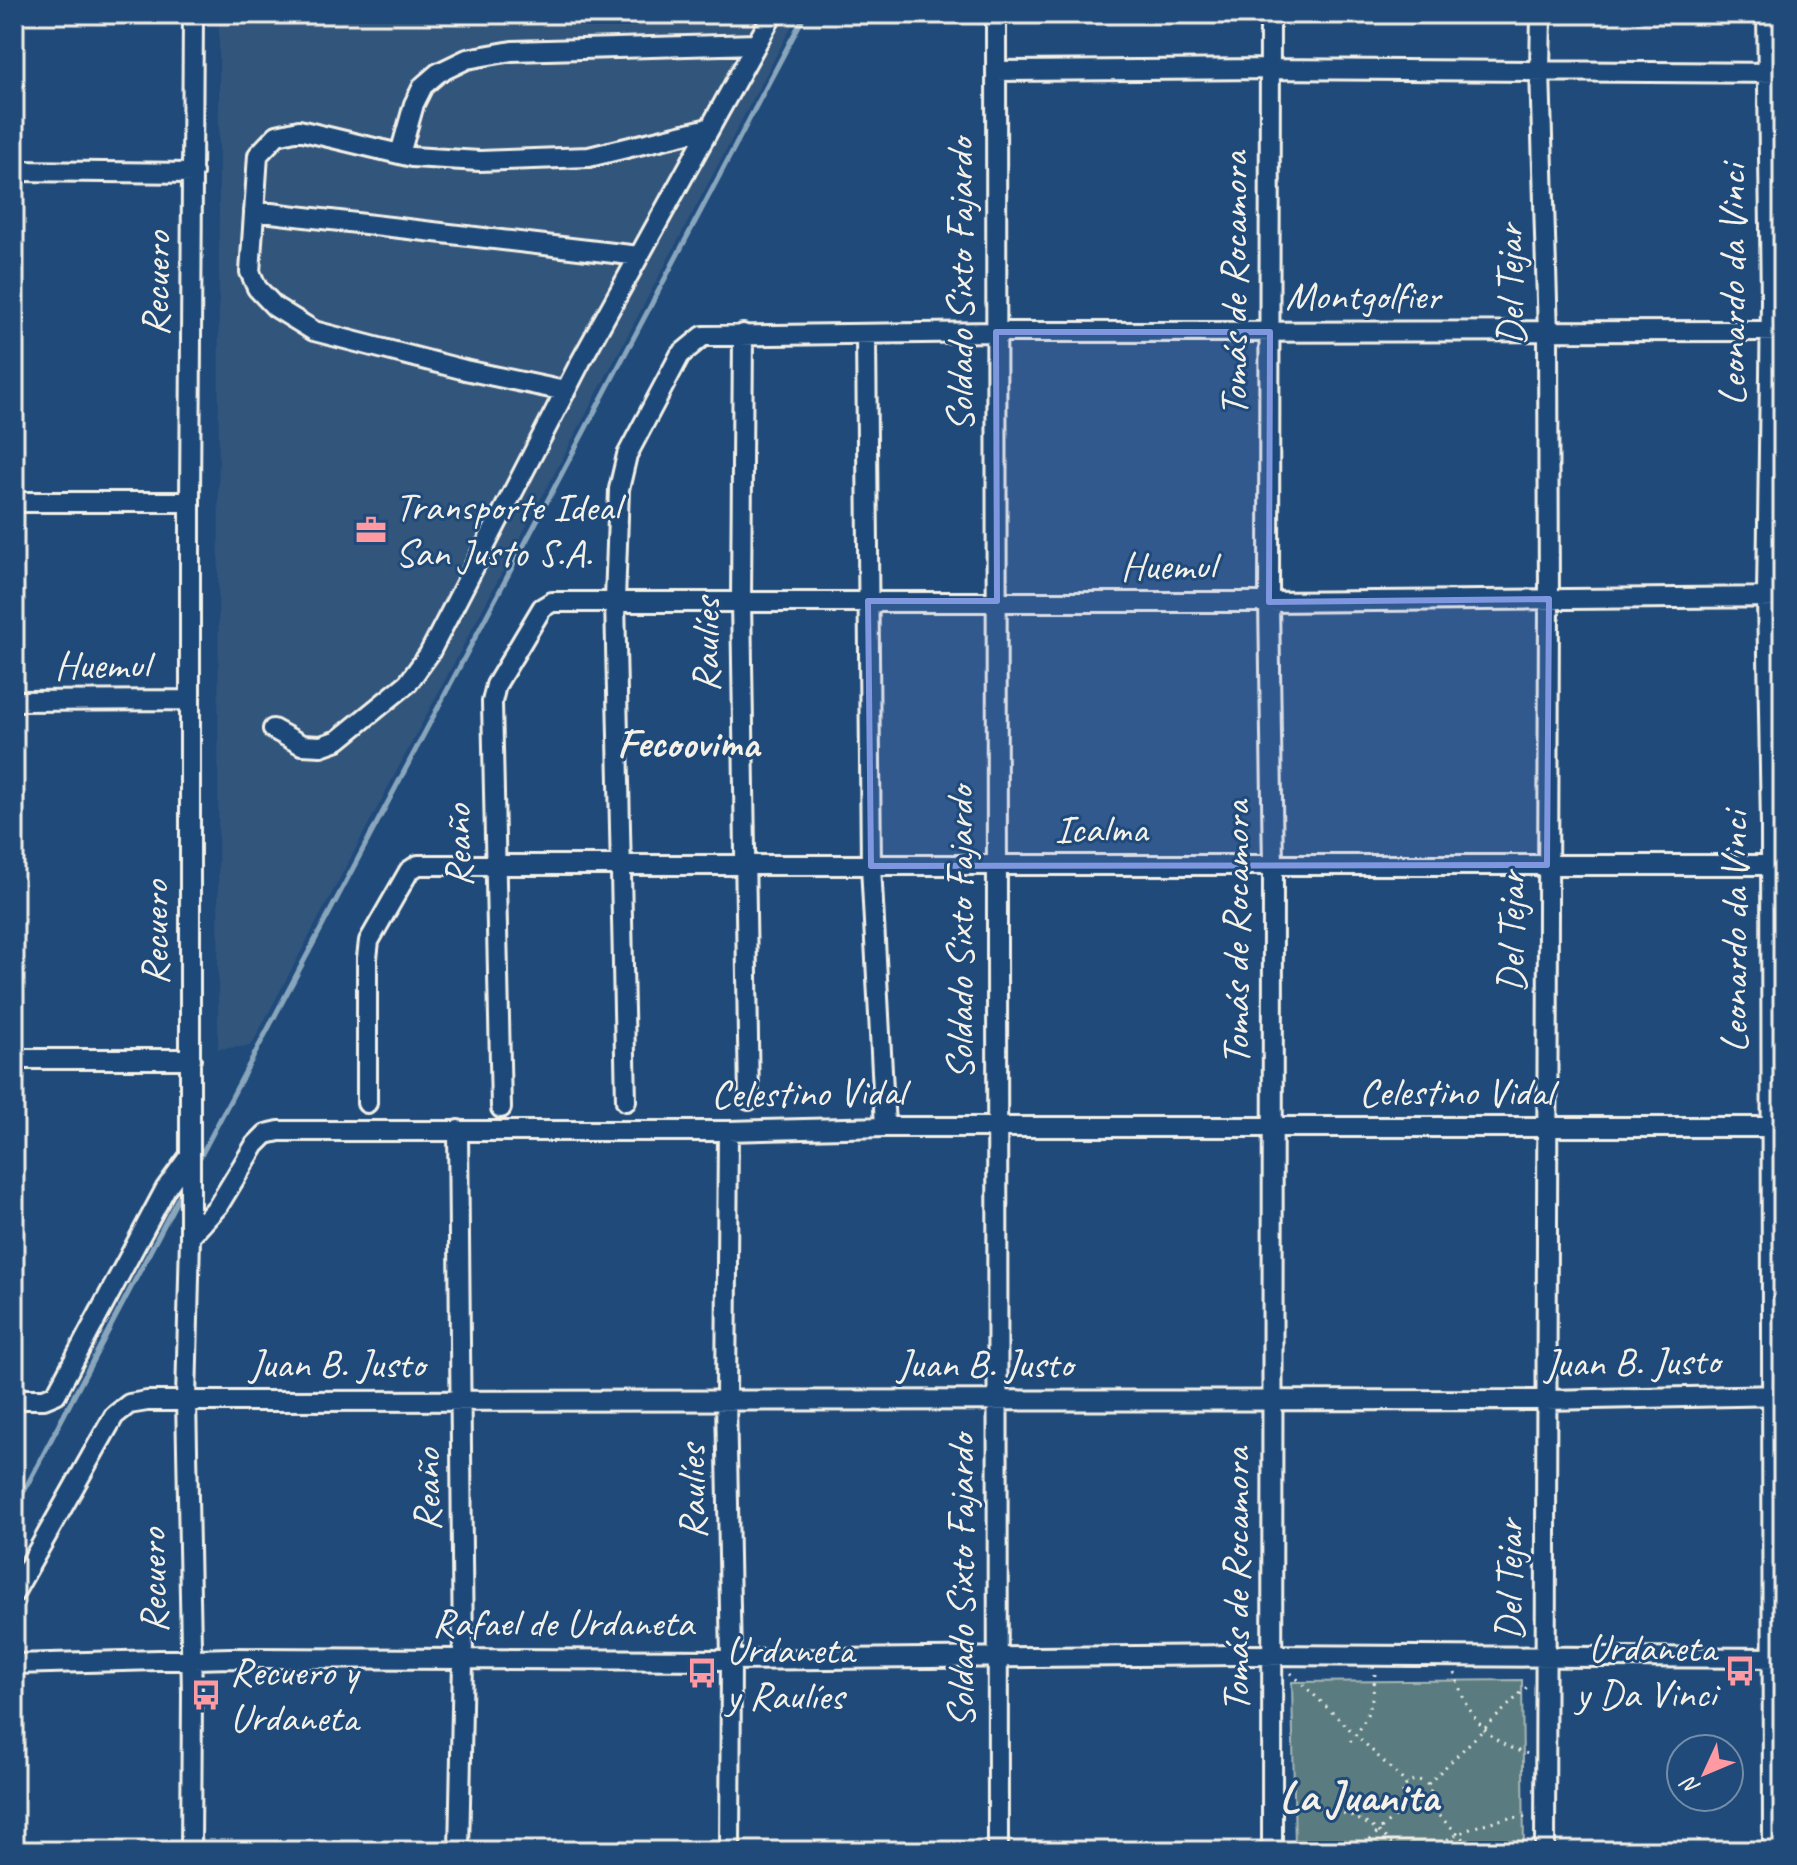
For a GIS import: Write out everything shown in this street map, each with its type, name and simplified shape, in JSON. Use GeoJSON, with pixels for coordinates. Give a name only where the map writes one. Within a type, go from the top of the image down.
{"type":"FeatureCollection","features":[{"type":"Feature","properties":{"kind":"street","name":"Recuero"},"geometry":{"type":"LineString","coordinates":[[191,1851],[186,1400],[191,1059],[193,14]]}},
{"type":"Feature","properties":{"kind":"street"},"geometry":{"type":"LineString","coordinates":[[273,729],[302,745],[321,746],[338,740],[408,683],[429,654],[565,391],[773,14]]}},
{"type":"Feature","properties":{"kind":"street","name":"Soldado Sixto Fajardo"},"geometry":{"type":"LineString","coordinates":[[996,14],[998,1851]]}},
{"type":"Feature","properties":{"kind":"street","name":"Tomás de Rocamora"},"geometry":{"type":"LineString","coordinates":[[1270,14],[1272,1851]]}},
{"type":"Feature","properties":{"kind":"street","name":"Del Tejar"},"geometry":{"type":"LineString","coordinates":[[1541,14],[1548,334],[1549,599],[1545,1851]]}},
{"type":"Feature","properties":{"kind":"street","name":"Leonardo da Vinci"},"geometry":{"type":"LineString","coordinates":[[1767,14],[1774,73],[1777,331],[1778,1658],[1773,1851]]}},
{"type":"Feature","properties":{"kind":"street"},"geometry":{"type":"LineString","coordinates":[[400,154],[414,104],[423,86],[438,73],[467,59],[512,51],[756,44]]}},
{"type":"Feature","properties":{"kind":"street"},"geometry":{"type":"LineString","coordinates":[[996,71],[1270,69],[1774,73]]}},
{"type":"Feature","properties":{"kind":"street"},"geometry":{"type":"LineString","coordinates":[[565,391],[465,370],[314,331],[275,307],[257,288],[250,272],[258,155],[277,135],[299,130],[400,154],[480,161],[589,157],[709,128]]}},
{"type":"Feature","properties":{"kind":"street"},"geometry":{"type":"LineString","coordinates":[[14,171],[193,173]]}},
{"type":"Feature","properties":{"kind":"street"},"geometry":{"type":"LineString","coordinates":[[254,211],[639,256]]}},
{"type":"Feature","properties":{"kind":"street","name":"Montgolfier"},"geometry":{"type":"LineString","coordinates":[[615,600],[619,489],[627,455],[680,355],[703,336],[996,332],[1548,334],[1777,331]]}},
{"type":"Feature","properties":{"kind":"street","name":"Raulíes"},"geometry":{"type":"LineString","coordinates":[[743,334],[741,600],[749,1100]]}},
{"type":"Feature","properties":{"kind":"street"},"geometry":{"type":"LineString","coordinates":[[866,336],[871,866],[885,1127]]}},
{"type":"Feature","properties":{"kind":"street"},"geometry":{"type":"LineString","coordinates":[[14,502],[190,502]]}},
{"type":"Feature","properties":{"kind":"street","name":"Huemul"},"geometry":{"type":"LineString","coordinates":[[552,602],[1269,602],[1775,597]]}},
{"type":"Feature","properties":{"kind":"street"},"geometry":{"type":"LineString","coordinates":[[615,600],[626,1101]]}},
{"type":"Feature","properties":{"kind":"street","name":"Reaño"},"geometry":{"type":"LineString","coordinates":[[501,1108],[492,702],[496,685],[542,608],[552,602]]}},
{"type":"Feature","properties":{"kind":"street","name":"Huemul"},"geometry":{"type":"LineString","coordinates":[[14,701],[190,700]]}},
{"type":"Feature","properties":{"kind":"street","name":"Icalma"},"geometry":{"type":"LineString","coordinates":[[367,1103],[369,941],[409,871],[418,865],[1777,865]]}},
{"type":"Feature","properties":{"kind":"street"},"geometry":{"type":"LineString","coordinates":[[14,1059],[191,1059]]}},
{"type":"Feature","properties":{"kind":"street","name":"Celestino Vidal"},"geometry":{"type":"LineString","coordinates":[[190,1237],[218,1206],[255,1145],[266,1134],[279,1131],[1776,1127]]}},
{"type":"Feature","properties":{"kind":"street","name":"Reaño"},"geometry":{"type":"LineString","coordinates":[[458,1130],[463,1660],[459,1851]]}},
{"type":"Feature","properties":{"kind":"street","name":"Raulíes"},"geometry":{"type":"LineString","coordinates":[[728,1131],[726,1399],[731,1660],[730,1851]]}},
{"type":"Feature","properties":{"kind":"street"},"geometry":{"type":"LineString","coordinates":[[14,1399],[44,1399],[56,1394],[166,1188],[190,1155]]}},
{"type":"Feature","properties":{"kind":"street","name":"Juan B. Justo"},"geometry":{"type":"LineString","coordinates":[[14,1593],[114,1416],[129,1404],[186,1400],[1546,1400],[1778,1395]]}},
{"type":"Feature","properties":{"kind":"street","name":"Rafael de Urdaneta"},"geometry":{"type":"LineString","coordinates":[[14,1664],[190,1660],[1272,1656],[1452,1656],[1545,1663],[1778,1658]]}},
{"type":"Feature","properties":{"kind":"path"},"geometry":{"type":"LineString","coordinates":[[1272,1656],[1407,1784]]}},
{"type":"Feature","properties":{"kind":"path"},"geometry":{"type":"LineString","coordinates":[[1350,1742],[1374,1695],[1374,1656]]}},
{"type":"Feature","properties":{"kind":"path"},"geometry":{"type":"LineString","coordinates":[[1452,1656],[1461,1694],[1483,1730],[1518,1751],[1545,1757]]}},
{"type":"Feature","properties":{"kind":"path"},"geometry":{"type":"LineString","coordinates":[[1428,1784],[1545,1663]]}},
{"type":"Feature","properties":{"kind":"path"},"geometry":{"type":"LineString","coordinates":[[1420,1780],[1428,1784],[1432,1797],[1427,1805],[1419,1809],[1407,1804],[1403,1796],[1407,1784],[1420,1780]]}},
{"type":"Feature","properties":{"kind":"path"},"geometry":{"type":"LineString","coordinates":[[1358,1851],[1407,1804]]}},
{"type":"Feature","properties":{"kind":"path"},"geometry":{"type":"LineString","coordinates":[[1427,1805],[1477,1851]]}},
{"type":"Feature","properties":{"kind":"path"},"geometry":{"type":"LineString","coordinates":[[1272,1809],[1317,1806],[1340,1811],[1379,1830],[1398,1851]]}},
{"type":"Feature","properties":{"kind":"path"},"geometry":{"type":"LineString","coordinates":[[1426,1851],[1458,1834],[1499,1819],[1545,1817]]}},
{"type":"Feature","properties":{"kind":"highlighted area"},"geometry":{"type":"Polygon","coordinates":[[[996,332],[1270,332],[1269,602],[1549,599],[1547,865],[871,866],[868,601],[997,601],[996,332]]]}},
{"type":"Feature","properties":{"kind":"shaded area","name":"Transporte Ideal San Justo S.A."},"geometry":{"type":"Polygon","coordinates":[[[219,14],[798,14],[251,1046],[218,1049],[219,14]]]}},
{"type":"Feature","properties":{"kind":"green space"},"geometry":{"type":"Polygon","coordinates":[[[1522,1680],[1524,1851],[1295,1851],[1292,1682],[1522,1680]]]}},
{"type":"Feature","properties":{"kind":"waterway"},"geometry":{"type":"LineString","coordinates":[[197,1163],[805,14]]}},
{"type":"Feature","properties":{"kind":"waterway"},"geometry":{"type":"LineString","coordinates":[[14,1510],[183,1189]]}},
{"type":"Feature","properties":{"kind":"place","name":"Transporte Ideal San Justo S.A."},"geometry":{"type":"Point","coordinates":[371,530]}},
{"type":"Feature","properties":{"kind":"place","name":"Urdaneta y Da Vinci"},"geometry":{"type":"Point","coordinates":[1740,1671]}},
{"type":"Feature","properties":{"kind":"place","name":"Urdaneta y Raulíes"},"geometry":{"type":"Point","coordinates":[702,1673]}},
{"type":"Feature","properties":{"kind":"place","name":"Recuero y Urdaneta"},"geometry":{"type":"Point","coordinates":[206,1695]}},
{"type":"Feature","properties":{"kind":"district","name":"Fecoovima"},"geometry":{"type":"Point","coordinates":[688,743]}},
{"type":"Feature","properties":{"kind":"district","name":"La Juanita"},"geometry":{"type":"Point","coordinates":[1359,1796]}}]}
